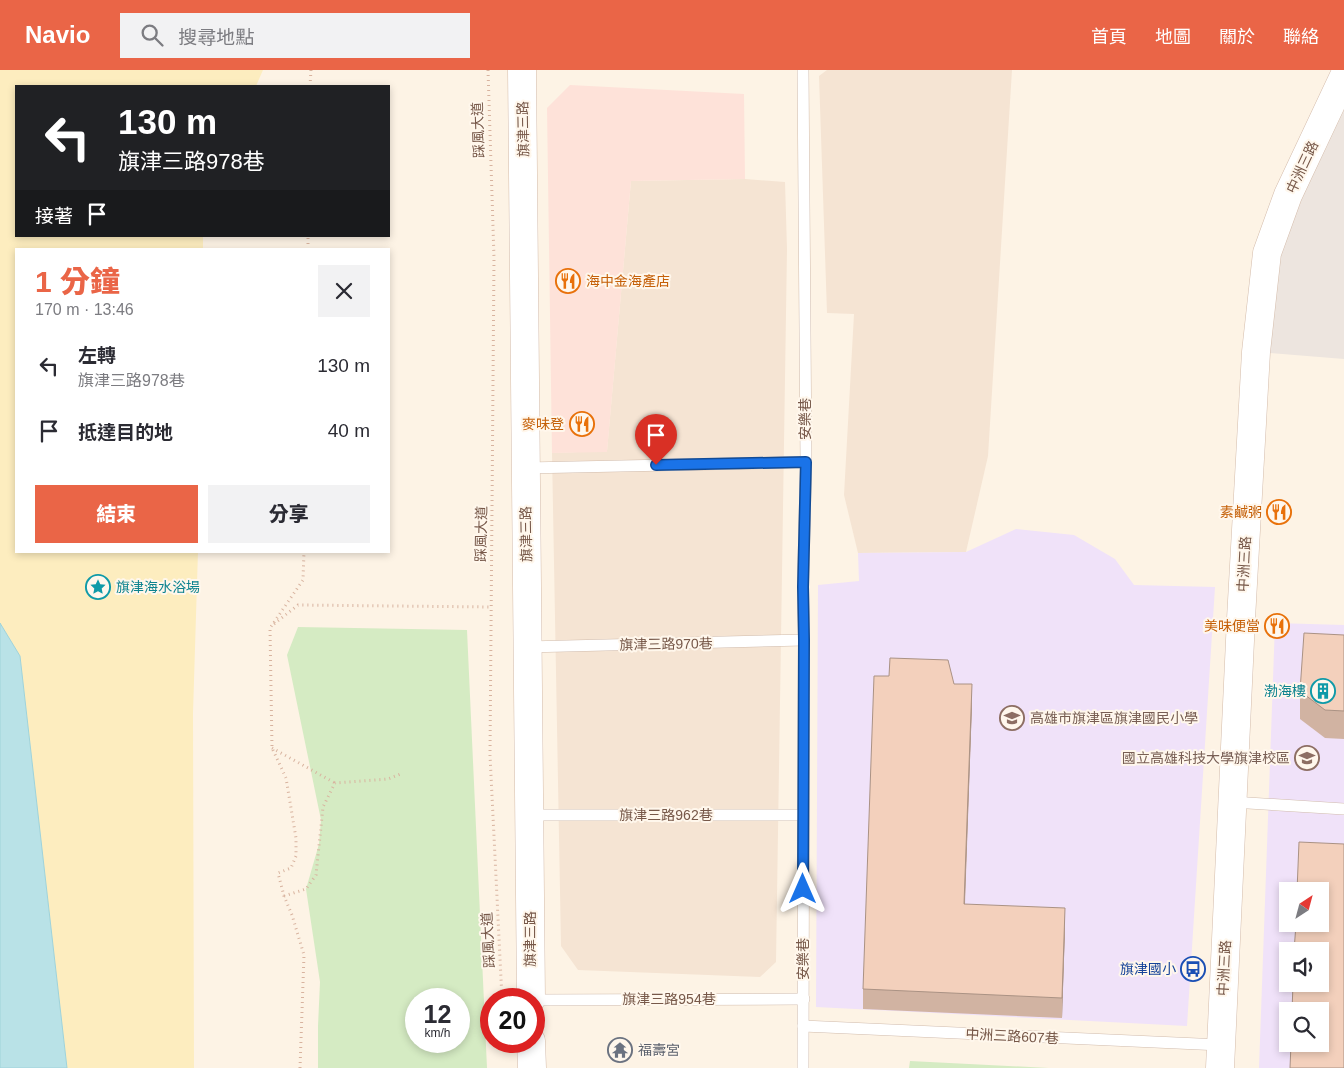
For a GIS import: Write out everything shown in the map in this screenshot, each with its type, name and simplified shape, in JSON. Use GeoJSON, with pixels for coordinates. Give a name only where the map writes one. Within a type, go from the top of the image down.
{"type":"FeatureCollection","features":[{"type":"Feature","properties":{"kind":"street","name":"旗津三路"},"geometry":{"type":"LineString","coordinates":[[522,70],[532,988]]}},
{"type":"Feature","properties":{"kind":"street","name":"中洲三路"},"geometry":{"type":"LineString","coordinates":[[1220,1057],[1256,352],[1267,253],[1288,195],[1344,76]]}},
{"type":"Feature","properties":{"kind":"street"},"geometry":{"type":"LineString","coordinates":[[531,1053],[532,1068]]}},
{"type":"Feature","properties":{"kind":"lane","name":"安樂巷"},"geometry":{"type":"LineString","coordinates":[[803,70],[806,462],[803,587],[803,1068]]}},
{"type":"Feature","properties":{"kind":"lane"},"geometry":{"type":"LineString","coordinates":[[526,468],[806,462]]}},
{"type":"Feature","properties":{"kind":"lane","name":"旗津三路970巷"},"geometry":{"type":"LineString","coordinates":[[527,648],[804,640]]}},
{"type":"Feature","properties":{"kind":"lane"},"geometry":{"type":"LineString","coordinates":[[1232,802],[1344,809]]}},
{"type":"Feature","properties":{"kind":"lane","name":"旗津三路962巷"},"geometry":{"type":"LineString","coordinates":[[529,815],[803,816]]}},
{"type":"Feature","properties":{"kind":"lane","name":"旗津三路954巷"},"geometry":{"type":"LineString","coordinates":[[545,999],[804,999]]}},
{"type":"Feature","properties":{"kind":"lane","name":"中洲三路607巷"},"geometry":{"type":"LineString","coordinates":[[804,1026],[1220,1057]]}},
{"type":"Feature","properties":{"kind":"path"},"geometry":{"type":"LineString","coordinates":[[310,85],[311,70]]}},
{"type":"Feature","properties":{"kind":"path","name":"踩風大道"},"geometry":{"type":"LineString","coordinates":[[488,70],[494,258],[490,755],[501,988]]}},
{"type":"Feature","properties":{"kind":"path"},"geometry":{"type":"LineString","coordinates":[[300,1068],[304,955],[278,873],[291,868],[296,856],[296,838],[286,778],[272,748],[270,628],[303,580],[304,553]]}},
{"type":"Feature","properties":{"kind":"path"},"geometry":{"type":"LineString","coordinates":[[270,628],[298,605],[491,607]]}},
{"type":"Feature","properties":{"kind":"path"},"geometry":{"type":"LineString","coordinates":[[272,748],[335,782],[388,779],[403,773]]}},
{"type":"Feature","properties":{"kind":"path"},"geometry":{"type":"LineString","coordinates":[[284,896],[306,889],[316,875],[322,807],[335,782]]}},
{"type":"Feature","properties":{"kind":"shaded area"},"geometry":{"type":"Polygon","coordinates":[[[827,70],[1012,70],[988,456],[966,552],[858,553],[844,495],[854,314],[827,313],[819,76],[827,70]]]}},
{"type":"Feature","properties":{"kind":"shaded area"},"geometry":{"type":"Polygon","coordinates":[[[1344,76],[1344,359],[1256,352],[1267,253],[1344,76]]]}},
{"type":"Feature","properties":{"kind":"shaded area"},"geometry":{"type":"Polygon","coordinates":[[[570,85],[744,94],[745,179],[631,181],[607,452],[552,453],[547,108],[570,85]]]}},
{"type":"Feature","properties":{"kind":"shaded area"},"geometry":{"type":"Polygon","coordinates":[[[745,179],[785,182],[787,249],[776,962],[760,977],[578,970],[561,946],[552,453],[607,451],[631,181],[745,179]]]}},
{"type":"Feature","properties":{"kind":"shaded area","name":"高雄市旗津區旗津國民小學"},"geometry":{"type":"Polygon","coordinates":[[[1016,529],[1074,535],[1115,559],[1134,585],[1215,587],[1187,1026],[816,1007],[818,585],[859,581],[858,553],[966,552],[1016,529]]]}},
{"type":"Feature","properties":{"kind":"shaded area","name":"國立高雄科技大學旗津校區"},"geometry":{"type":"Polygon","coordinates":[[[1275,623],[1344,625],[1344,1068],[1259,1068],[1275,623]]]}},
{"type":"Feature","properties":{"kind":"green space"},"geometry":{"type":"Polygon","coordinates":[[[298,627],[467,630],[483,988],[480,988],[480,1053],[486,1053],[487,1068],[318,1068],[320,982],[306,889],[319,844],[321,820],[287,655],[298,627]]]}},
{"type":"Feature","properties":{"kind":"green space"},"geometry":{"type":"Polygon","coordinates":[[[910,1061],[1049,1068],[909,1068],[910,1061]]]}},
{"type":"Feature","properties":{"kind":"sand","name":"旗津海水浴場"},"geometry":{"type":"Polygon","coordinates":[[[0,70],[263,70],[256,85],[15,85],[15,237],[203,237],[203,248],[15,248],[15,553],[198,553],[193,713],[194,1068],[67,1068],[20,656],[0,623],[0,70]]]}},
{"type":"Feature","properties":{"kind":"water"},"geometry":{"type":"Polygon","coordinates":[[[0,623],[20,656],[67,1068],[0,1068],[0,623]]]}},
{"type":"Feature","properties":{"kind":"building"},"geometry":{"type":"Polygon","coordinates":[[[1304,633],[1344,635],[1344,711],[1325,710],[1300,691],[1304,633]]]}},
{"type":"Feature","properties":{"kind":"building"},"geometry":{"type":"Polygon","coordinates":[[[890,658],[948,660],[954,684],[972,684],[964,904],[1065,908],[1062,998],[863,989],[874,676],[889,676],[890,658]]]}},
{"type":"Feature","properties":{"kind":"building"},"geometry":{"type":"Polygon","coordinates":[[[1299,842],[1344,844],[1344,1068],[1290,1068],[1291,1052],[1329,1052],[1329,1002],[1292,1002],[1293,992],[1329,992],[1329,942],[1295,942],[1295,932],[1329,932],[1329,882],[1297,882],[1299,842]]]}},
{"type":"Feature","properties":{"kind":"place","name":"海中金海產店"},"geometry":{"type":"Point","coordinates":[568,281]}},
{"type":"Feature","properties":{"kind":"place","name":"麥味登"},"geometry":{"type":"Point","coordinates":[582,424]}},
{"type":"Feature","properties":{"kind":"place","name":"素鹹粥"},"geometry":{"type":"Point","coordinates":[1279,512]}},
{"type":"Feature","properties":{"kind":"place","name":"旗津海水浴場"},"geometry":{"type":"Point","coordinates":[98,587]}},
{"type":"Feature","properties":{"kind":"place","name":"美味便當"},"geometry":{"type":"Point","coordinates":[1277,626]}},
{"type":"Feature","properties":{"kind":"place","name":"渤海樓"},"geometry":{"type":"Point","coordinates":[1323,691]}},
{"type":"Feature","properties":{"kind":"place","name":"高雄市旗津區旗津國民小學"},"geometry":{"type":"Point","coordinates":[1012,718]}},
{"type":"Feature","properties":{"kind":"place","name":"國立高雄科技大學旗津校區"},"geometry":{"type":"Point","coordinates":[1307,758]}},
{"type":"Feature","properties":{"kind":"place","name":"旗津國小"},"geometry":{"type":"Point","coordinates":[1193,969]}},
{"type":"Feature","properties":{"kind":"place","name":"福壽宮"},"geometry":{"type":"Point","coordinates":[620,1050]}},
{"type":"Feature","properties":{"kind":"route"},"geometry":{"type":"LineString","coordinates":[[656,465],[806,462],[803,587],[803,889]]}}]}
